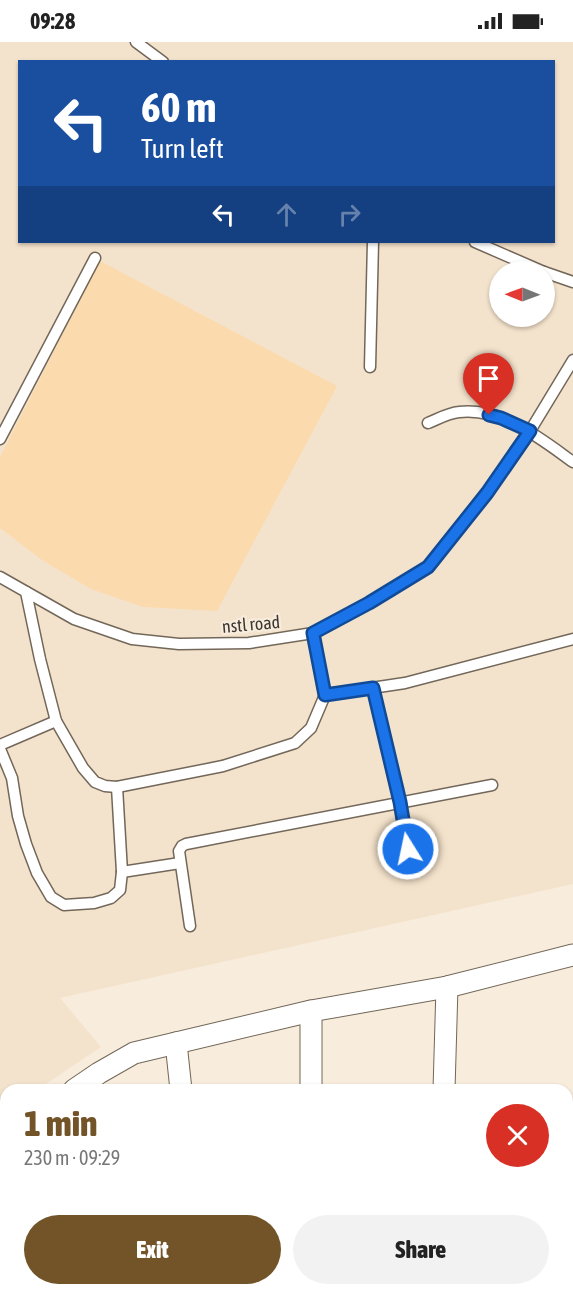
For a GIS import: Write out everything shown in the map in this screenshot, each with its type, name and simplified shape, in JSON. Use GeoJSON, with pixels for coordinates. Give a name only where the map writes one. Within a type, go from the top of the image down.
{"type":"FeatureCollection","features":[{"type":"Feature","properties":{"kind":"street"},"geometry":{"type":"LineString","coordinates":[[83,1084],[134,1053],[311,1011],[447,987],[573,955]]}},
{"type":"Feature","properties":{"kind":"street"},"geometry":{"type":"LineString","coordinates":[[444,1084],[447,987]]}},
{"type":"Feature","properties":{"kind":"street"},"geometry":{"type":"LineString","coordinates":[[311,1011],[311,1084]]}},
{"type":"Feature","properties":{"kind":"street"},"geometry":{"type":"LineString","coordinates":[[176,1043],[180,1084]]}},
{"type":"Feature","properties":{"kind":"lane"},"geometry":{"type":"LineString","coordinates":[[136,42],[161,60]]}},
{"type":"Feature","properties":{"kind":"lane"},"geometry":{"type":"LineString","coordinates":[[370,367],[373,243]]}},
{"type":"Feature","properties":{"kind":"lane"},"geometry":{"type":"LineString","coordinates":[[477,243],[519,261]]}},
{"type":"Feature","properties":{"kind":"lane"},"geometry":{"type":"LineString","coordinates":[[0,439],[95,258]]}},
{"type":"Feature","properties":{"kind":"lane"},"geometry":{"type":"LineString","coordinates":[[555,276],[573,282]]}},
{"type":"Feature","properties":{"kind":"lane","name":"nstl road"},"geometry":{"type":"LineString","coordinates":[[0,577],[75,619],[132,639],[179,644],[249,643],[313,633],[369,603],[428,567],[487,493],[572,366]]}},
{"type":"Feature","properties":{"kind":"lane"},"geometry":{"type":"LineString","coordinates":[[428,423],[459,412],[477,412],[501,418],[530,431],[573,462]]}},
{"type":"Feature","properties":{"kind":"lane"},"geometry":{"type":"LineString","coordinates":[[26,592],[56,721],[83,768],[95,782],[117,788],[223,766],[295,743],[311,728],[325,695],[313,633]]}},
{"type":"Feature","properties":{"kind":"lane"},"geometry":{"type":"LineString","coordinates":[[325,695],[405,683],[573,639]]}},
{"type":"Feature","properties":{"kind":"lane"},"geometry":{"type":"LineString","coordinates":[[373,688],[400,802],[412,872]]}},
{"type":"Feature","properties":{"kind":"lane"},"geometry":{"type":"LineString","coordinates":[[0,745],[56,721]]}},
{"type":"Feature","properties":{"kind":"lane"},"geometry":{"type":"LineString","coordinates":[[0,749],[12,778],[18,816],[37,873],[51,897],[64,905],[94,903],[111,898],[120,890],[122,872],[117,788]]}},
{"type":"Feature","properties":{"kind":"lane"},"geometry":{"type":"LineString","coordinates":[[190,926],[179,852],[186,844],[492,785]]}},
{"type":"Feature","properties":{"kind":"lane"},"geometry":{"type":"LineString","coordinates":[[122,872],[180,863]]}},
{"type":"Feature","properties":{"kind":"shaded area"},"geometry":{"type":"Polygon","coordinates":[[[0,42],[573,42],[573,884],[60,998],[101,1047],[46,1084],[0,1084],[0,42]]]}},
{"type":"Feature","properties":{"kind":"shaded area"},"geometry":{"type":"Polygon","coordinates":[[[100,261],[337,386],[217,611],[143,607],[91,589],[42,560],[0,528],[0,457],[100,261]]]}},
{"type":"Feature","properties":{"kind":"route"},"geometry":{"type":"LineString","coordinates":[[408,849],[400,802],[373,688],[325,695],[313,633],[369,603],[428,567],[487,493],[530,431],[489,415]]}}]}
